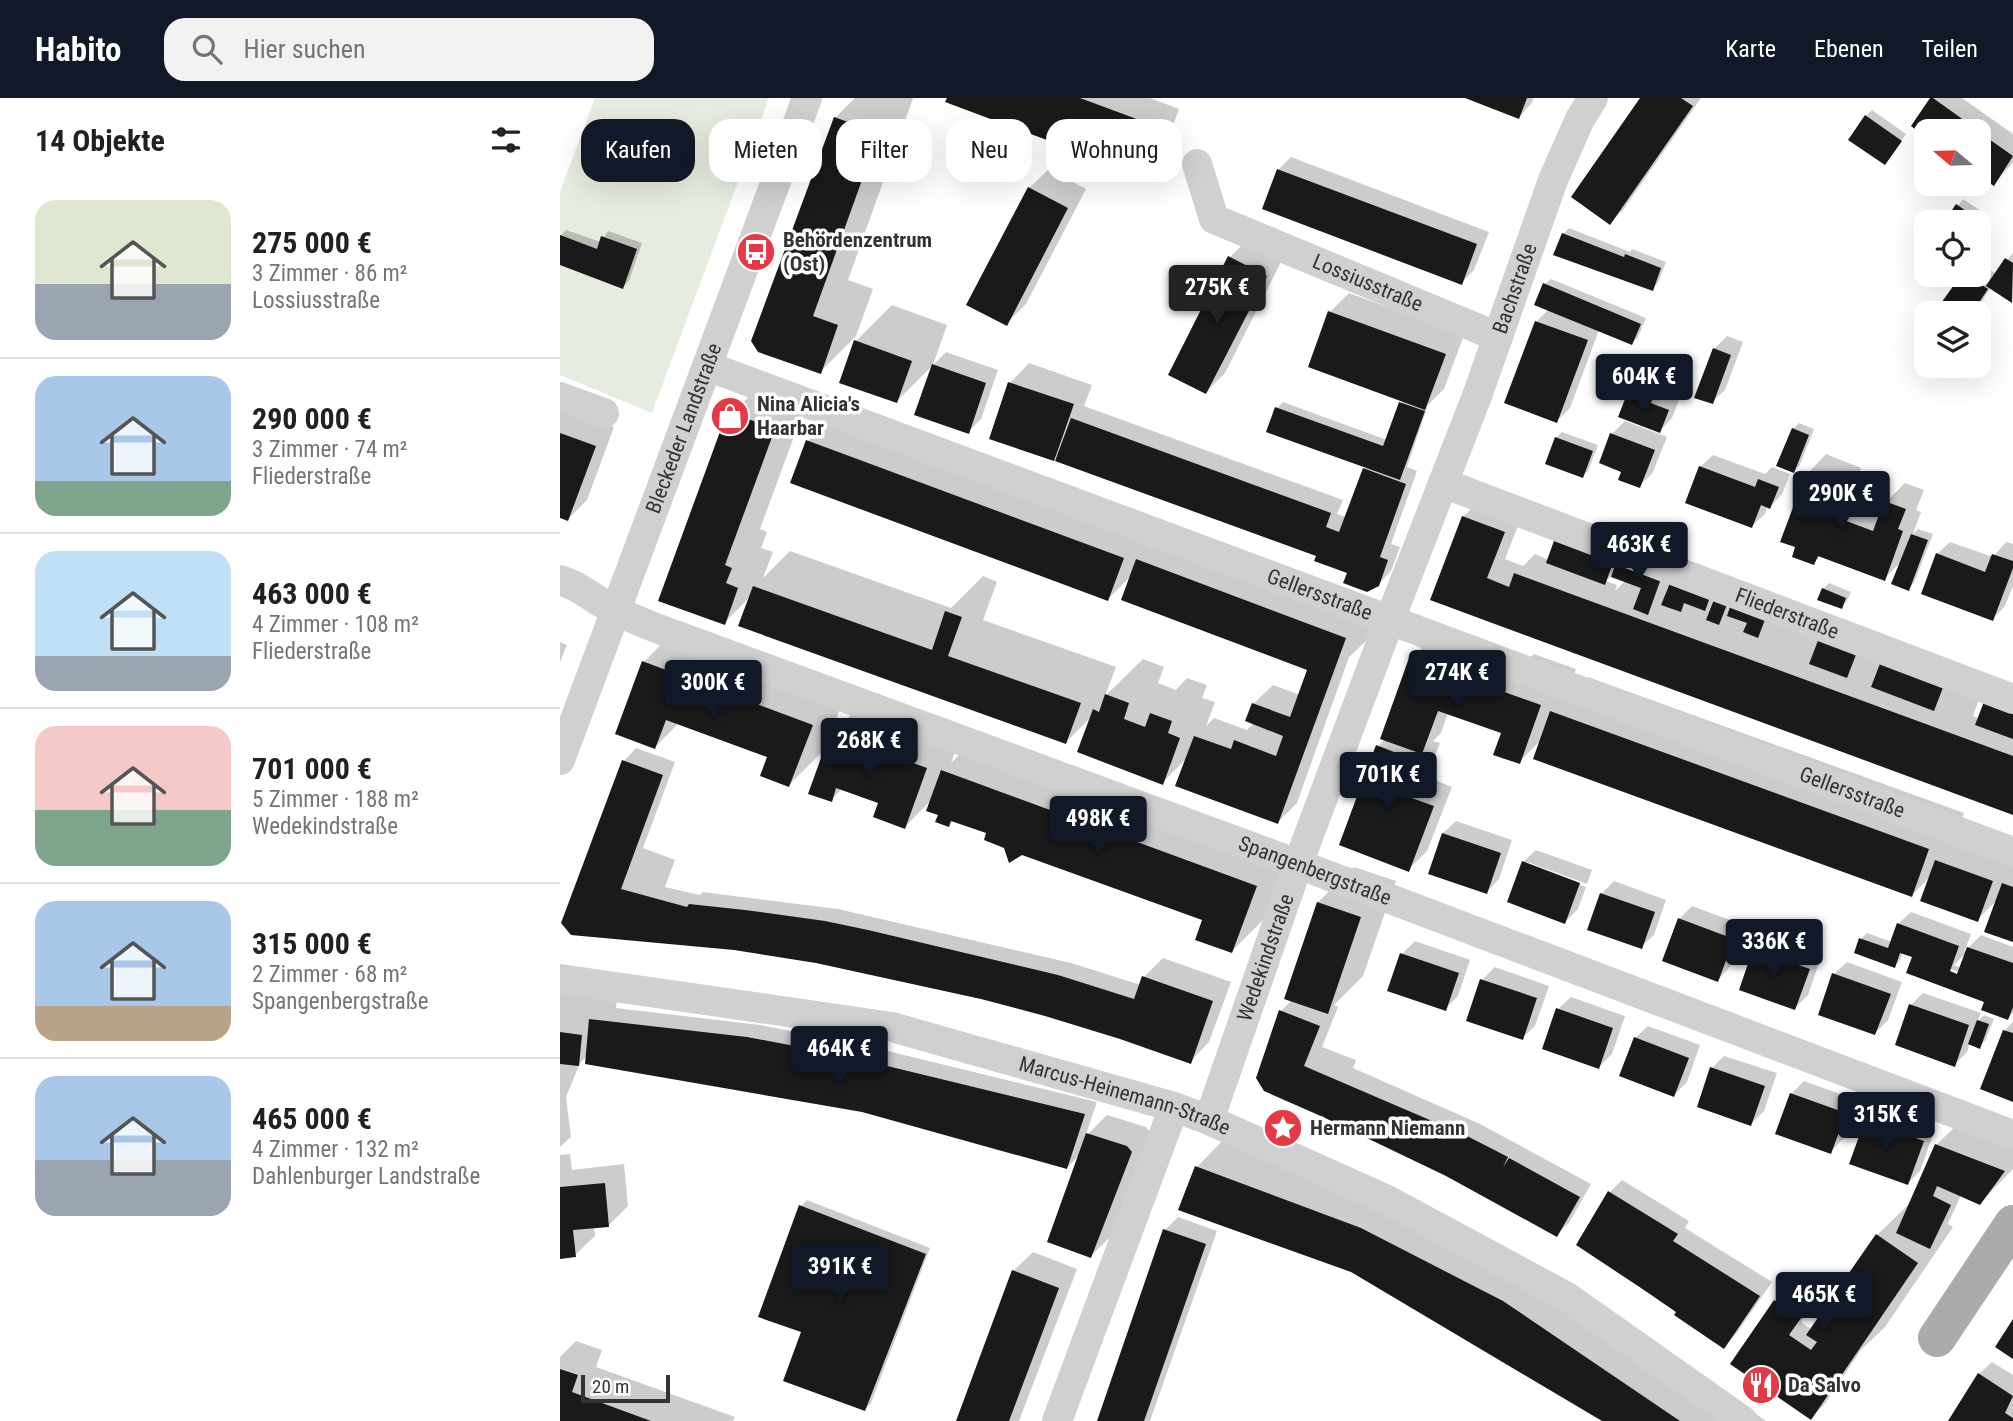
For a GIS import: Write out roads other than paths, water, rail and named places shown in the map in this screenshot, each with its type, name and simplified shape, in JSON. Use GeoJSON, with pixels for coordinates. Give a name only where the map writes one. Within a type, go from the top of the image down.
{"type":"FeatureCollection","features":[{"type":"Feature","properties":{"kind":"main road"},"geometry":{"type":"LineString","coordinates":[[1937,1338],[2013,1224]]}},
{"type":"Feature","properties":{"kind":"street","name":"Bleckeder Landstraße"},"geometry":{"type":"LineString","coordinates":[[560,760],[807,98]]}},
{"type":"Feature","properties":{"kind":"street","name":"Bachstraße"},"geometry":{"type":"LineString","coordinates":[[1443,483],[1553,180],[1580,119],[1593,98]]}},
{"type":"Feature","properties":{"kind":"street","name":"Lossiusstraße"},"geometry":{"type":"LineString","coordinates":[[1196,163],[1214,219],[1498,337]]}},
{"type":"Feature","properties":{"kind":"street","name":"Gellersstraße"},"geometry":{"type":"LineString","coordinates":[[707,366],[2013,852]]}},
{"type":"Feature","properties":{"kind":"street"},"geometry":{"type":"LineString","coordinates":[[560,397],[604,413]]}},
{"type":"Feature","properties":{"kind":"street","name":"Wedekindstraße"},"geometry":{"type":"LineString","coordinates":[[1209,1120],[1298,864],[1443,483]]}},
{"type":"Feature","properties":{"kind":"street","name":"Fliederstraße"},"geometry":{"type":"LineString","coordinates":[[1443,483],[2013,699]]}},
{"type":"Feature","properties":{"kind":"street","name":"Spangenbergstraße"},"geometry":{"type":"LineString","coordinates":[[560,580],[575,586],[615,611],[1298,864],[2013,1135]]}},
{"type":"Feature","properties":{"kind":"street","name":"Marcus-Heinemann-Straße"},"geometry":{"type":"LineString","coordinates":[[560,979],[892,1027],[1174,1107],[1209,1120],[1387,1200],[1567,1297],[1743,1421]]}},
{"type":"Feature","properties":{"kind":"street"},"geometry":{"type":"LineString","coordinates":[[1057,1421],[1174,1107]]}},
{"type":"Feature","properties":{"kind":"place","name":"Behördenzentrum (Ost)"},"geometry":{"type":"Point","coordinates":[756,252]}},
{"type":"Feature","properties":{"kind":"place","name":"Nina Alicia's Haarbar"},"geometry":{"type":"Point","coordinates":[730,416]}},
{"type":"Feature","properties":{"kind":"place","name":"Hermann Niemann"},"geometry":{"type":"Point","coordinates":[1283,1128]}},
{"type":"Feature","properties":{"kind":"place","name":"Da Salvo"},"geometry":{"type":"Point","coordinates":[1761,1385]}}]}
